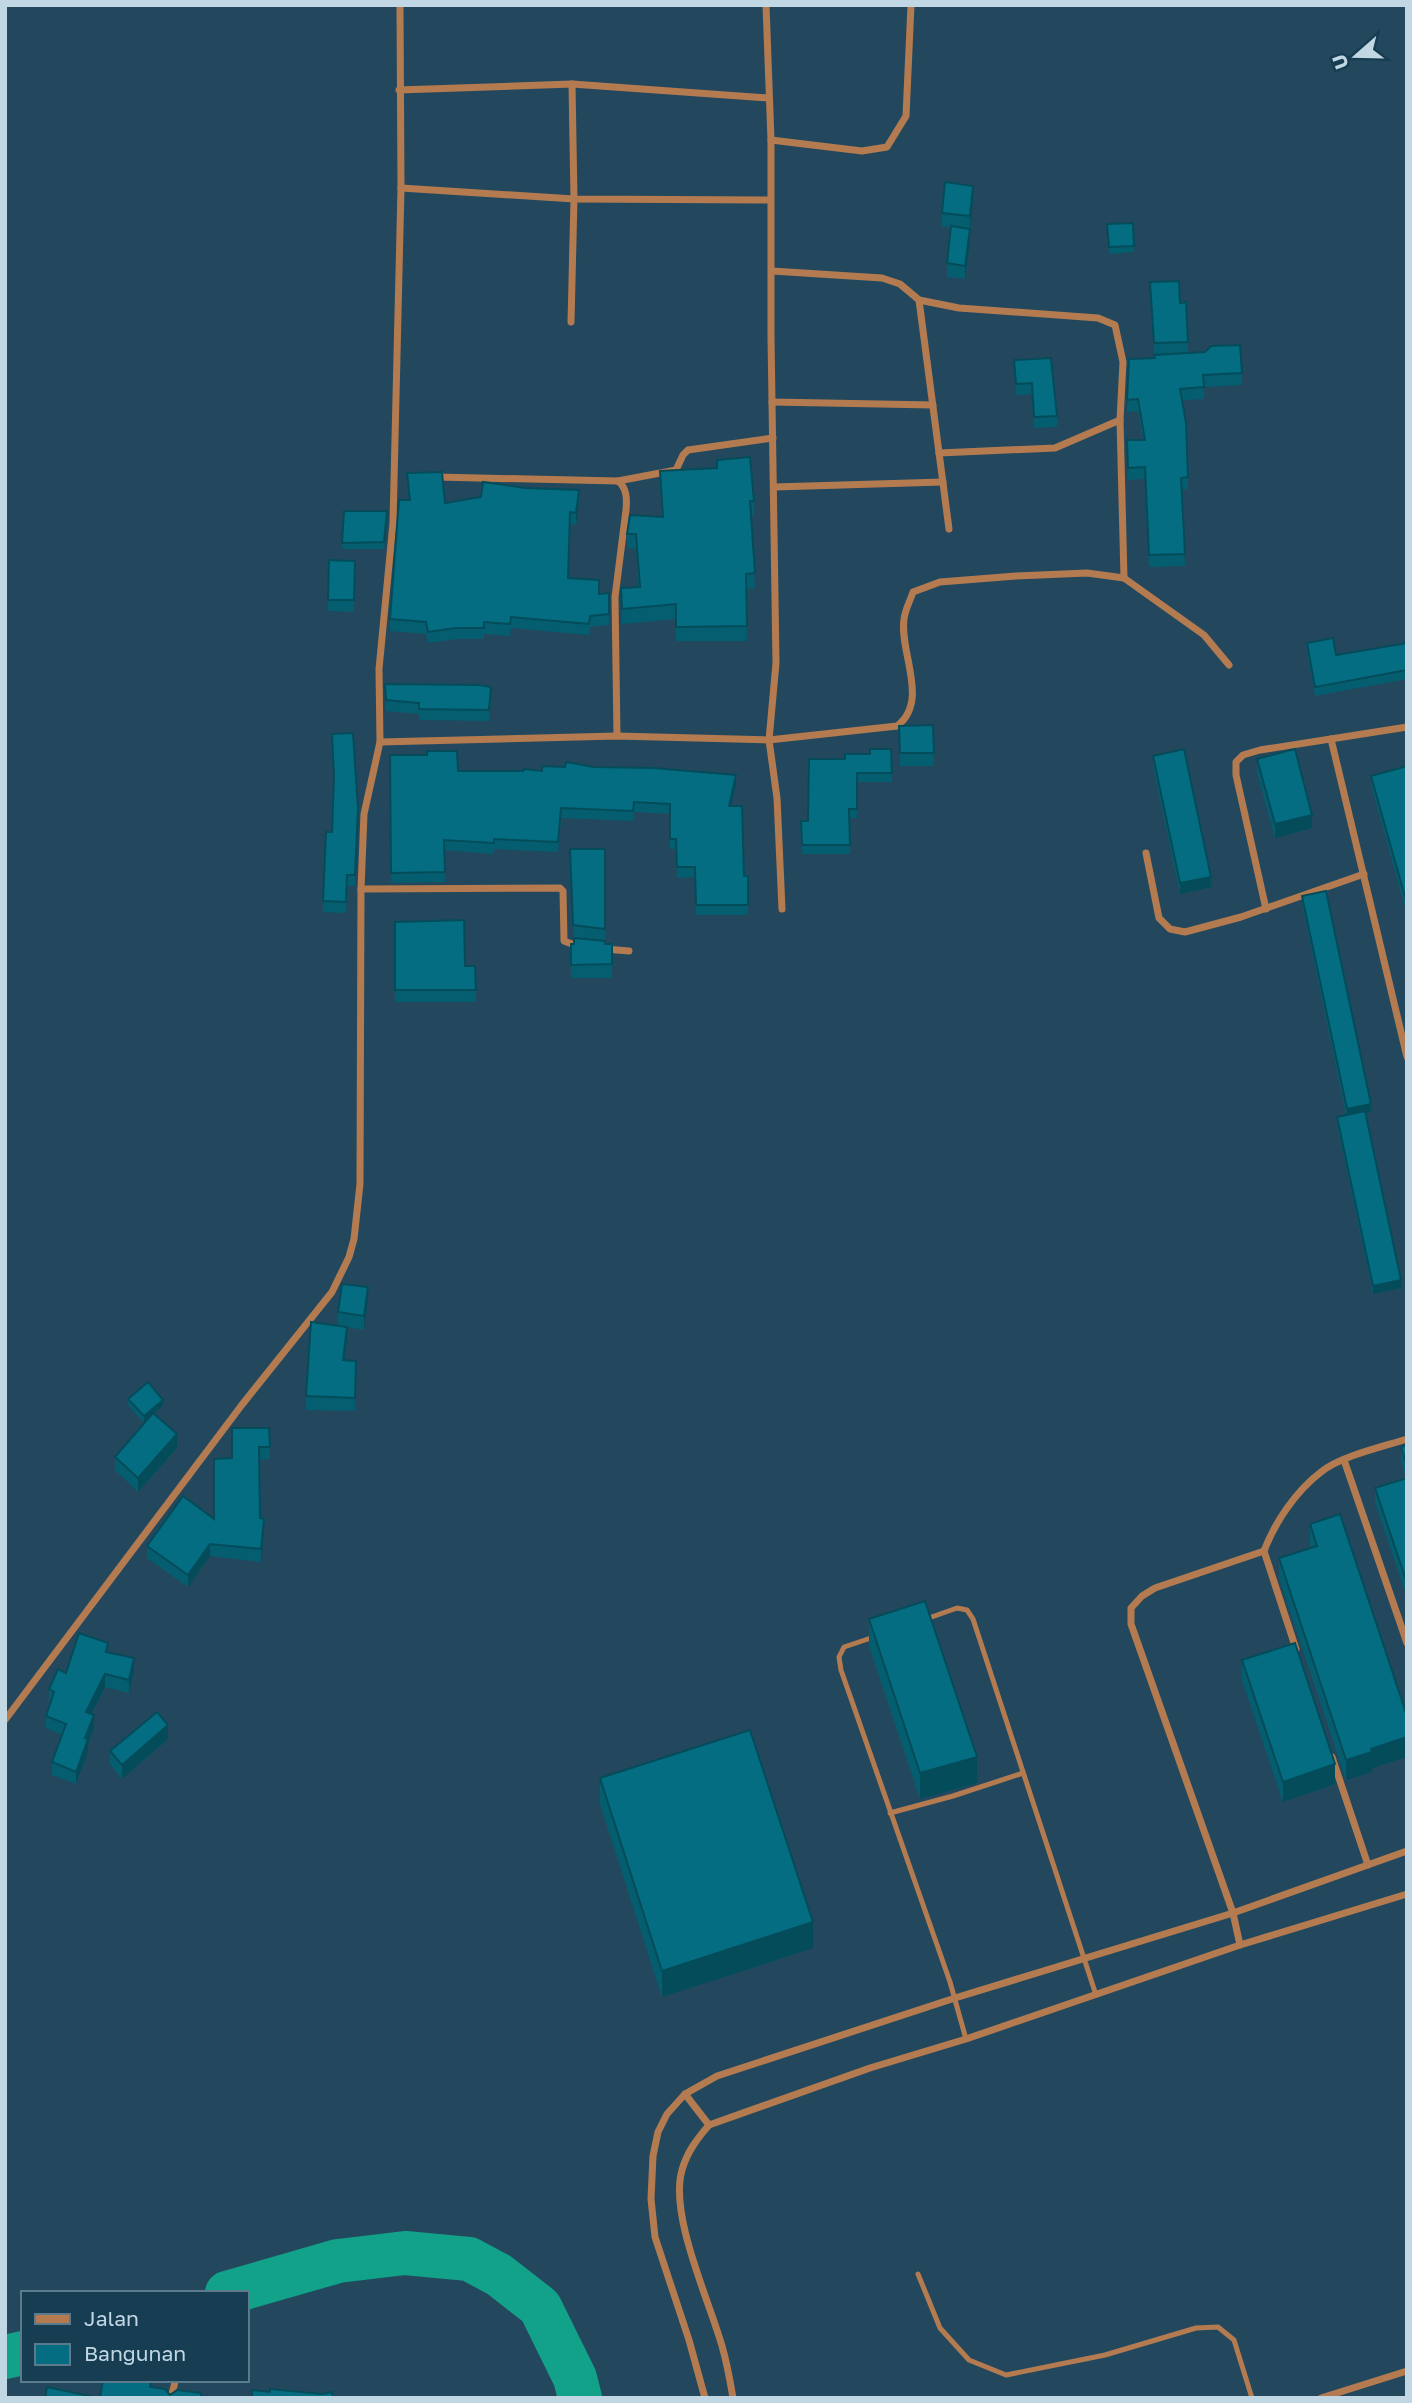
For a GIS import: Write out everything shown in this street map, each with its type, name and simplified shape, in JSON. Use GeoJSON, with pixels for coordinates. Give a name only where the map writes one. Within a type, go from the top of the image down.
{"type":"FeatureCollection","features":[{"type":"Feature","properties":{"kind":"street"},"geometry":{"type":"LineString","coordinates":[[5,1720],[241,1406],[332,1292],[349,1257],[354,1239],[360,1184],[361,889],[365,814],[380,742],[379,669],[393,523],[401,188],[400,5]]}},
{"type":"Feature","properties":{"kind":"street"},"geometry":{"type":"LineString","coordinates":[[766,5],[771,140],[776,663],[769,740],[777,798],[782,909]]}},
{"type":"Feature","properties":{"kind":"street"},"geometry":{"type":"LineString","coordinates":[[771,140],[862,151],[887,147],[906,116],[911,5]]}},
{"type":"Feature","properties":{"kind":"street"},"geometry":{"type":"LineString","coordinates":[[399,90],[572,84],[769,98]]}},
{"type":"Feature","properties":{"kind":"street"},"geometry":{"type":"LineString","coordinates":[[571,322],[574,198],[572,84]]}},
{"type":"Feature","properties":{"kind":"street"},"geometry":{"type":"LineString","coordinates":[[401,188],[574,198],[770,200]]}},
{"type":"Feature","properties":{"kind":"street"},"geometry":{"type":"LineString","coordinates":[[772,271],[882,278],[901,284],[919,300],[959,308],[1098,318],[1115,325],[1123,362],[1121,420],[1124,578]]}},
{"type":"Feature","properties":{"kind":"street"},"geometry":{"type":"LineString","coordinates":[[919,300],[949,529]]}},
{"type":"Feature","properties":{"kind":"street"},"geometry":{"type":"LineString","coordinates":[[1123,362],[1137,361]]}},
{"type":"Feature","properties":{"kind":"street"},"geometry":{"type":"LineString","coordinates":[[772,402],[933,405]]}},
{"type":"Feature","properties":{"kind":"street"},"geometry":{"type":"LineString","coordinates":[[939,453],[1055,448],[1121,420]]}},
{"type":"Feature","properties":{"kind":"street"},"geometry":{"type":"LineString","coordinates":[[421,477],[618,481],[676,470],[688,450],[773,438]]}},
{"type":"Feature","properties":{"kind":"street"},"geometry":{"type":"LineString","coordinates":[[393,476],[407,477]]}},
{"type":"Feature","properties":{"kind":"street"},"geometry":{"type":"LineString","coordinates":[[617,736],[615,597],[627,499],[623,485],[618,481]]}},
{"type":"Feature","properties":{"kind":"street"},"geometry":{"type":"LineString","coordinates":[[774,487],[943,482]]}},
{"type":"Feature","properties":{"kind":"street"},"geometry":{"type":"LineString","coordinates":[[380,742],[617,736],[769,740],[897,726],[906,719],[913,695],[904,620],[913,592],[940,582],[1087,573],[1124,578],[1204,635],[1229,665]]}},
{"type":"Feature","properties":{"kind":"street"},"geometry":{"type":"LineString","coordinates":[[1266,909],[1236,775],[1236,762],[1243,755],[1260,750],[1407,727]]}},
{"type":"Feature","properties":{"kind":"street"},"geometry":{"type":"LineString","coordinates":[[1331,739],[1407,1057]]}},
{"type":"Feature","properties":{"kind":"street"},"geometry":{"type":"LineString","coordinates":[[1146,853],[1159,918],[1170,929],[1185,932],[1266,909],[1364,874]]}},
{"type":"Feature","properties":{"kind":"street"},"geometry":{"type":"LineString","coordinates":[[361,889],[560,888],[563,891],[564,941],[589,948],[629,951]]}},
{"type":"Feature","properties":{"kind":"street"},"geometry":{"type":"LineString","coordinates":[[1299,1656],[1264,1551],[1276,1525],[1322,1471],[1344,1460],[1407,1439]]}},
{"type":"Feature","properties":{"kind":"street"},"geometry":{"type":"LineString","coordinates":[[1344,1460],[1407,1643]]}},
{"type":"Feature","properties":{"kind":"street"},"geometry":{"type":"LineString","coordinates":[[1240,1945],[1233,1913],[1131,1624],[1131,1608],[1142,1596],[1155,1588],[1264,1551]]}},
{"type":"Feature","properties":{"kind":"street"},"geometry":{"type":"LineString","coordinates":[[1329,1747],[1368,1866]]}},
{"type":"Feature","properties":{"kind":"street"},"geometry":{"type":"LineString","coordinates":[[705,2398],[690,2340],[655,2237],[651,2199],[653,2156],[658,2132],[667,2114],[685,2094],[717,2076],[955,1998],[1233,1913],[1407,1851]]}},
{"type":"Feature","properties":{"kind":"street"},"geometry":{"type":"LineString","coordinates":[[733,2398],[722,2347],[685,2232],[679,2200],[681,2171],[693,2144],[709,2125],[870,2068],[966,2039],[1240,1945],[1407,1894]]}},
{"type":"Feature","properties":{"kind":"street"},"geometry":{"type":"LineString","coordinates":[[685,2094],[709,2125]]}},
{"type":"Feature","properties":{"kind":"street"},"geometry":{"type":"LineString","coordinates":[[1321,2398],[1407,2371]]}},
{"type":"Feature","properties":{"kind":"street"},"geometry":{"type":"LineString","coordinates":[[171,2398],[175,2382]]}},
{"type":"Feature","properties":{"kind":"lane"},"geometry":{"type":"LineString","coordinates":[[919,1621],[957,1608],[967,1610],[973,1619],[1096,1994]]}},
{"type":"Feature","properties":{"kind":"lane"},"geometry":{"type":"LineString","coordinates":[[882,1634],[844,1647],[839,1657],[841,1670],[955,1998],[966,2039]]}},
{"type":"Feature","properties":{"kind":"lane"},"geometry":{"type":"LineString","coordinates":[[890,1813],[1023,1773]]}},
{"type":"Feature","properties":{"kind":"lane"},"geometry":{"type":"LineString","coordinates":[[918,2274],[940,2328],[969,2360],[1006,2375],[1105,2355],[1196,2328],[1218,2326],[1234,2340],[1252,2398]]}},
{"type":"Feature","properties":{"kind":"building"},"geometry":{"type":"Polygon","coordinates":[[[945,182],[973,186],[970,216],[942,213],[945,182]]]}},
{"type":"Feature","properties":{"kind":"building"},"geometry":{"type":"Polygon","coordinates":[[[1133,223],[1134,246],[1109,247],[1107,224],[1133,223]]]}},
{"type":"Feature","properties":{"kind":"building"},"geometry":{"type":"Polygon","coordinates":[[[951,226],[970,229],[965,266],[947,263],[951,226]]]}},
{"type":"Feature","properties":{"kind":"building"},"geometry":{"type":"Polygon","coordinates":[[[1179,281],[1180,303],[1186,302],[1188,342],[1154,343],[1150,282],[1179,281]]]}},
{"type":"Feature","properties":{"kind":"building"},"geometry":{"type":"Polygon","coordinates":[[[1240,345],[1242,373],[1203,375],[1204,387],[1180,389],[1186,423],[1188,477],[1181,478],[1185,554],[1149,555],[1145,467],[1128,468],[1127,440],[1145,440],[1138,399],[1127,400],[1129,359],[1205,352],[1211,346],[1240,345]]]}},
{"type":"Feature","properties":{"kind":"building"},"geometry":{"type":"Polygon","coordinates":[[[1051,358],[1057,416],[1034,417],[1032,383],[1016,384],[1014,360],[1051,358]]]}},
{"type":"Feature","properties":{"kind":"building"},"geometry":{"type":"Polygon","coordinates":[[[750,457],[754,501],[750,501],[755,573],[746,574],[747,626],[676,627],[676,604],[622,609],[621,588],[640,587],[636,534],[627,534],[630,515],[663,517],[660,471],[717,468],[717,460],[750,457]]]}},
{"type":"Feature","properties":{"kind":"building"},"geometry":{"type":"Polygon","coordinates":[[[442,472],[445,503],[481,497],[483,482],[525,488],[579,490],[576,513],[570,512],[568,578],[599,580],[599,594],[609,593],[609,614],[590,616],[589,624],[511,617],[510,624],[484,622],[484,628],[428,632],[426,622],[390,619],[399,500],[410,500],[407,473],[442,472]]]}},
{"type":"Feature","properties":{"kind":"building"},"geometry":{"type":"Polygon","coordinates":[[[344,511],[387,511],[384,542],[342,543],[344,511]]]}},
{"type":"Feature","properties":{"kind":"building"},"geometry":{"type":"Polygon","coordinates":[[[329,560],[355,561],[354,600],[328,600],[329,560]]]}},
{"type":"Feature","properties":{"kind":"building"},"geometry":{"type":"Polygon","coordinates":[[[1333,638],[1336,655],[1407,643],[1407,670],[1315,687],[1307,643],[1333,638]]]}},
{"type":"Feature","properties":{"kind":"building"},"geometry":{"type":"Polygon","coordinates":[[[385,684],[491,687],[489,710],[419,709],[419,703],[386,700],[385,684]]]}},
{"type":"Feature","properties":{"kind":"building"},"geometry":{"type":"Polygon","coordinates":[[[933,725],[934,753],[900,753],[899,726],[933,725]]]}},
{"type":"Feature","properties":{"kind":"building"},"geometry":{"type":"Polygon","coordinates":[[[353,733],[358,808],[355,875],[347,875],[346,902],[323,901],[326,832],[332,832],[332,734],[353,733]]]}},
{"type":"Feature","properties":{"kind":"building"},"geometry":{"type":"Polygon","coordinates":[[[870,749],[891,749],[892,773],[857,773],[857,809],[849,809],[850,845],[802,845],[801,821],[808,821],[809,759],[845,759],[845,754],[870,754],[870,749]]]}},
{"type":"Feature","properties":{"kind":"building"},"geometry":{"type":"Polygon","coordinates":[[[1184,749],[1211,877],[1180,883],[1153,756],[1184,749]]]}},
{"type":"Feature","properties":{"kind":"building"},"geometry":{"type":"Polygon","coordinates":[[[1295,749],[1312,815],[1275,824],[1257,759],[1295,749]]]}},
{"type":"Feature","properties":{"kind":"building"},"geometry":{"type":"Polygon","coordinates":[[[427,751],[457,751],[458,771],[542,771],[542,766],[565,767],[566,762],[594,767],[653,768],[736,775],[729,806],[742,806],[744,876],[748,876],[748,905],[696,905],[695,867],[677,867],[676,839],[670,839],[670,804],[634,802],[633,811],[561,808],[558,842],[494,839],[494,843],[444,840],[445,872],[391,873],[390,755],[427,755],[427,751]]]}},
{"type":"Feature","properties":{"kind":"building"},"geometry":{"type":"Polygon","coordinates":[[[1407,766],[1407,904],[1371,776],[1407,766]]]}},
{"type":"Feature","properties":{"kind":"building"},"geometry":{"type":"Polygon","coordinates":[[[570,849],[605,849],[605,929],[573,925],[570,849]]]}},
{"type":"Feature","properties":{"kind":"building"},"geometry":{"type":"Polygon","coordinates":[[[1326,891],[1371,1104],[1347,1109],[1302,896],[1326,891]]]}},
{"type":"Feature","properties":{"kind":"building"},"geometry":{"type":"Polygon","coordinates":[[[464,920],[465,966],[475,966],[476,990],[395,990],[395,922],[464,920]]]}},
{"type":"Feature","properties":{"kind":"building"},"geometry":{"type":"Polygon","coordinates":[[[574,938],[612,944],[612,964],[571,965],[571,944],[574,944],[574,938]]]}},
{"type":"Feature","properties":{"kind":"building"},"geometry":{"type":"Polygon","coordinates":[[[1365,1111],[1401,1280],[1373,1286],[1337,1117],[1365,1111]]]}},
{"type":"Feature","properties":{"kind":"building"},"geometry":{"type":"Polygon","coordinates":[[[342,1284],[368,1287],[364,1316],[338,1312],[342,1284]]]}},
{"type":"Feature","properties":{"kind":"building"},"geometry":{"type":"Polygon","coordinates":[[[311,1322],[347,1327],[343,1360],[356,1361],[355,1398],[306,1396],[311,1322]]]}},
{"type":"Feature","properties":{"kind":"building"},"geometry":{"type":"Polygon","coordinates":[[[148,1382],[163,1400],[144,1416],[128,1399],[148,1382]]]}},
{"type":"Feature","properties":{"kind":"building"},"geometry":{"type":"Polygon","coordinates":[[[153,1413],[177,1434],[138,1478],[115,1457],[153,1413]]]}},
{"type":"Feature","properties":{"kind":"building"},"geometry":{"type":"Polygon","coordinates":[[[232,1428],[269,1428],[270,1447],[259,1447],[260,1518],[264,1519],[261,1549],[210,1544],[188,1575],[147,1546],[183,1496],[214,1519],[214,1459],[232,1458],[232,1428]]]}},
{"type":"Feature","properties":{"kind":"building"},"geometry":{"type":"Polygon","coordinates":[[[1407,1445],[1407,1466],[1401,1447],[1407,1445]]]}},
{"type":"Feature","properties":{"kind":"building"},"geometry":{"type":"Polygon","coordinates":[[[1407,1478],[1407,1583],[1375,1488],[1407,1478]]]}},
{"type":"Feature","properties":{"kind":"building"},"geometry":{"type":"Polygon","coordinates":[[[1340,1514],[1407,1716],[1407,1737],[1346,1760],[1279,1558],[1317,1546],[1310,1524],[1340,1514]]]}},
{"type":"Feature","properties":{"kind":"building"},"geometry":{"type":"Polygon","coordinates":[[[925,1601],[977,1757],[920,1773],[869,1619],[925,1601]]]}},
{"type":"Feature","properties":{"kind":"building"},"geometry":{"type":"Polygon","coordinates":[[[79,1633],[108,1643],[106,1652],[134,1658],[129,1680],[105,1674],[86,1712],[94,1715],[76,1772],[52,1762],[66,1724],[46,1716],[54,1692],[49,1689],[58,1669],[66,1673],[79,1633]]]}},
{"type":"Feature","properties":{"kind":"building"},"geometry":{"type":"Polygon","coordinates":[[[1295,1643],[1335,1764],[1283,1782],[1242,1660],[1295,1643]]]}},
{"type":"Feature","properties":{"kind":"building"},"geometry":{"type":"Polygon","coordinates":[[[157,1712],[168,1725],[122,1765],[110,1751],[157,1712]]]}},
{"type":"Feature","properties":{"kind":"building"},"geometry":{"type":"Polygon","coordinates":[[[750,1730],[813,1922],[662,1971],[600,1778],[750,1730]]]}},
{"type":"Feature","properties":{"kind":"building"},"geometry":{"type":"Polygon","coordinates":[[[103,2382],[151,2382],[150,2387],[165,2389],[170,2395],[177,2390],[218,2398],[100,2398],[103,2382]]]}},
{"type":"Feature","properties":{"kind":"building"},"geometry":{"type":"Polygon","coordinates":[[[47,2387],[99,2398],[45,2398],[47,2387]]]}},
{"type":"Feature","properties":{"kind":"building"},"geometry":{"type":"Polygon","coordinates":[[[270,2389],[322,2394],[332,2392],[333,2398],[252,2398],[252,2390],[270,2392],[270,2389]]]}},
{"type":"Feature","properties":{"kind":"waterway"},"geometry":{"type":"LineString","coordinates":[[234,2291],[338,2261],[405,2253],[469,2259],[499,2275],[540,2307],[575,2378],[580,2398]]}},
{"type":"Feature","properties":{"kind":"waterway"},"geometry":{"type":"LineString","coordinates":[[5,2357],[21,2353]]}}]}
